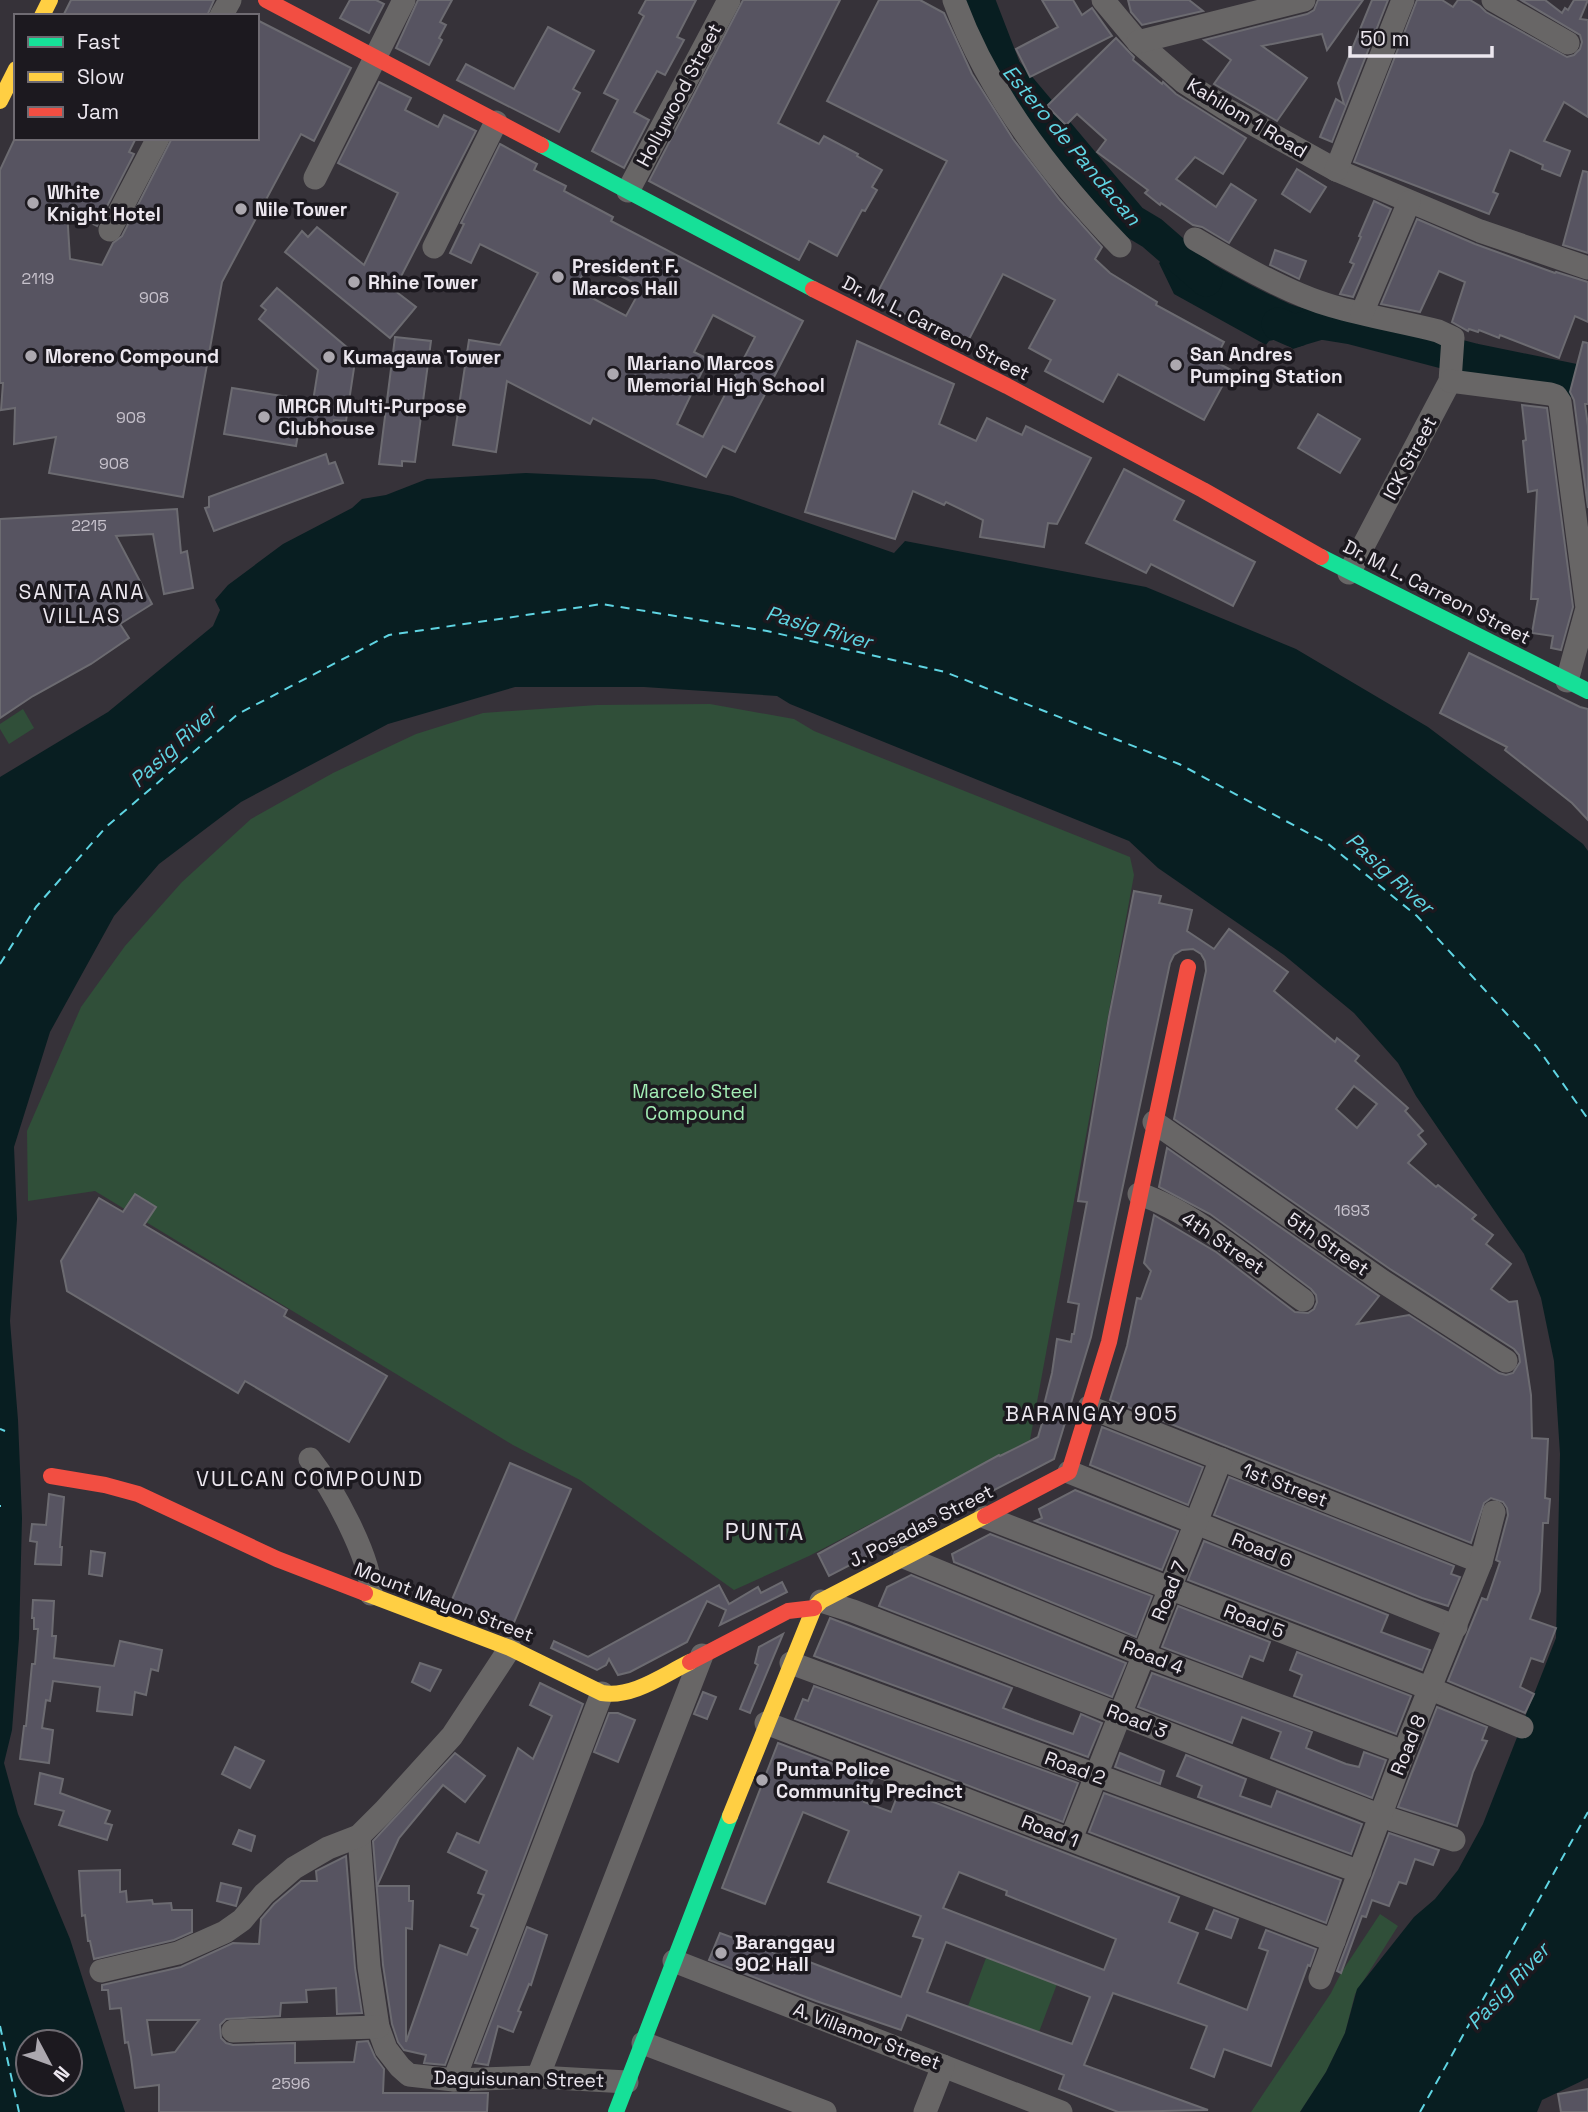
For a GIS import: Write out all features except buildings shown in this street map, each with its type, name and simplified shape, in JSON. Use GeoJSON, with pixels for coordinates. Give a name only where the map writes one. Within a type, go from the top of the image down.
{"type":"FeatureCollection","features":[{"type":"Feature","properties":{"kind":"street","name":"Dr. M. L. Carreon Street"},"geometry":{"type":"LineString","coordinates":[[266,0],[827,296],[1098,435],[1349,573],[1588,691]]}},
{"type":"Feature","properties":{"kind":"street"},"geometry":{"type":"LineString","coordinates":[[316,177],[404,0]]}},
{"type":"Feature","properties":{"kind":"street","name":"Hollywood Street"},"geometry":{"type":"LineString","coordinates":[[628,191],[729,0]]}},
{"type":"Feature","properties":{"kind":"street"},"geometry":{"type":"LineString","coordinates":[[954,0],[1001,98],[1087,213],[1120,246]]}},
{"type":"Feature","properties":{"kind":"street","name":"Kahilom 1 Road"},"geometry":{"type":"LineString","coordinates":[[1104,0],[1138,42],[1184,82],[1226,109],[1336,170],[1480,232],[1588,268]]}},
{"type":"Feature","properties":{"kind":"street"},"geometry":{"type":"LineString","coordinates":[[1138,42],[1304,0]]}},
{"type":"Feature","properties":{"kind":"street"},"geometry":{"type":"LineString","coordinates":[[1336,170],[1403,0]]}},
{"type":"Feature","properties":{"kind":"street"},"geometry":{"type":"LineString","coordinates":[[1507,3],[1568,43]]}},
{"type":"Feature","properties":{"kind":"street"},"geometry":{"type":"LineString","coordinates":[[0,101],[14,73]]}},
{"type":"Feature","properties":{"kind":"street"},"geometry":{"type":"LineString","coordinates":[[434,247],[496,122]]}},
{"type":"Feature","properties":{"kind":"street"},"geometry":{"type":"LineString","coordinates":[[110,230],[157,140]]}},
{"type":"Feature","properties":{"kind":"street"},"geometry":{"type":"LineString","coordinates":[[1362,313],[1409,202]]}},
{"type":"Feature","properties":{"kind":"street"},"geometry":{"type":"LineString","coordinates":[[1195,239],[1306,297],[1330,306],[1437,331],[1452,357],[1556,396],[1560,402],[1587,608],[1567,681]]}},
{"type":"Feature","properties":{"kind":"street","name":"ICK Street"},"geometry":{"type":"LineString","coordinates":[[1349,573],[1452,357]]}},
{"type":"Feature","properties":{"kind":"street"},"geometry":{"type":"LineString","coordinates":[[1069,1472],[1109,1342],[1188,967]]}},
{"type":"Feature","properties":{"kind":"street","name":"5th Street"},"geometry":{"type":"LineString","coordinates":[[1154,1122],[1382,1281],[1506,1361]]}},
{"type":"Feature","properties":{"kind":"street","name":"4th Street"},"geometry":{"type":"LineString","coordinates":[[1139,1194],[1195,1222],[1303,1300]]}},
{"type":"Feature","properties":{"kind":"street","name":"1st Street"},"geometry":{"type":"LineString","coordinates":[[1089,1407],[1481,1562]]}},
{"type":"Feature","properties":{"kind":"street"},"geometry":{"type":"LineString","coordinates":[[310,1459],[330,1489],[360,1551],[369,1574],[371,1594]]}},
{"type":"Feature","properties":{"kind":"street","name":"Road 7"},"geometry":{"type":"LineString","coordinates":[[1071,1839],[1220,1460]]}},
{"type":"Feature","properties":{"kind":"street","name":"J. Posadas Street"},"geometry":{"type":"LineString","coordinates":[[818,1605],[904,1557],[1069,1472]]}},
{"type":"Feature","properties":{"kind":"street","name":"Road 6"},"geometry":{"type":"LineString","coordinates":[[1069,1472],[1456,1627]]}},
{"type":"Feature","properties":{"kind":"street","name":"Mount Mayon Street"},"geometry":{"type":"LineString","coordinates":[[51,1476],[138,1494],[277,1559],[510,1648],[603,1693]]}},
{"type":"Feature","properties":{"kind":"street","name":"Road 8"},"geometry":{"type":"LineString","coordinates":[[1320,1978],[1404,1752],[1481,1562],[1494,1512]]}},
{"type":"Feature","properties":{"kind":"street","name":"Road 5"},"geometry":{"type":"LineString","coordinates":[[985,1517],[1431,1689],[1522,1727]]}},
{"type":"Feature","properties":{"kind":"street","name":"Road 4"},"geometry":{"type":"LineString","coordinates":[[904,1557],[1144,1655],[1404,1752]]}},
{"type":"Feature","properties":{"kind":"street"},"geometry":{"type":"LineString","coordinates":[[454,2080],[603,1693],[624,1694],[788,1611],[818,1605]]}},
{"type":"Feature","properties":{"kind":"street"},"geometry":{"type":"LineString","coordinates":[[616,2112],[766,1723],[818,1605]]}},
{"type":"Feature","properties":{"kind":"street","name":"Road 3"},"geometry":{"type":"LineString","coordinates":[[818,1605],[853,1611],[1381,1816],[1454,1840]]}},
{"type":"Feature","properties":{"kind":"street"},"geometry":{"type":"LineString","coordinates":[[101,1971],[178,1953],[225,1932],[242,1920],[264,1894],[294,1868],[328,1848],[359,1836],[452,1736],[510,1648]]}},
{"type":"Feature","properties":{"kind":"street"},"geometry":{"type":"LineString","coordinates":[[538,2077],[702,1655]]}},
{"type":"Feature","properties":{"kind":"street","name":"Road 2"},"geometry":{"type":"LineString","coordinates":[[792,1662],[1360,1872]]}},
{"type":"Feature","properties":{"kind":"street","name":"Road 1"},"geometry":{"type":"LineString","coordinates":[[766,1723],[1334,1941]]}},
{"type":"Feature","properties":{"kind":"street","name":"Daguisunan Street"},"geometry":{"type":"LineString","coordinates":[[359,1836],[369,1967],[378,2027],[386,2049],[409,2075],[454,2080],[538,2077],[627,2082]]}},
{"type":"Feature","properties":{"kind":"street","name":"A. Villamor Street"},"geometry":{"type":"LineString","coordinates":[[674,1961],[1061,2112]]}},
{"type":"Feature","properties":{"kind":"street"},"geometry":{"type":"LineString","coordinates":[[233,2031],[378,2027]]}},
{"type":"Feature","properties":{"kind":"street"},"geometry":{"type":"LineString","coordinates":[[643,2043],[825,2112]]}},
{"type":"Feature","properties":{"kind":"street"},"geometry":{"type":"LineString","coordinates":[[925,2112],[943,2066]]}},
{"type":"Feature","properties":{"kind":"green space","name":"Marcelo Steel Compound"},"geometry":{"type":"Polygon","coordinates":[[[710,704],[794,719],[814,731],[1130,857],[1134,875],[1030,1440],[809,1556],[734,1590],[580,1480],[513,1445],[95,1191],[28,1201],[27,1131],[81,1007],[125,946],[182,882],[251,819],[333,773],[416,734],[483,713],[597,705],[710,704]]]}},
{"type":"Feature","properties":{"kind":"green space"},"geometry":{"type":"Polygon","coordinates":[[[23,709],[34,728],[9,744],[0,724],[23,709]]]}},
{"type":"Feature","properties":{"kind":"green space"},"geometry":{"type":"Polygon","coordinates":[[[1380,1914],[1398,1926],[1355,1994],[1345,2033],[1326,2072],[1300,2112],[1251,2112],[1331,1993],[1380,1914]]]}},
{"type":"Feature","properties":{"kind":"green space"},"geometry":{"type":"Polygon","coordinates":[[[986,1958],[1057,1984],[1039,2032],[968,2006],[986,1958]]]}},
{"type":"Feature","properties":{"kind":"water"},"geometry":{"type":"Polygon","coordinates":[[[1182,240],[1199,255],[1249,284],[1290,304],[1322,312],[1319,332],[1311,332],[1305,345],[1293,349],[1278,339],[1269,341],[1266,345],[1174,294],[1159,263],[1182,240]]]}},
{"type":"Feature","properties":{"kind":"water","name":"Pasig River"},"geometry":{"type":"Polygon","coordinates":[[[526,473],[654,479],[732,496],[894,553],[905,541],[1146,587],[1296,649],[1428,727],[1583,844],[1588,851],[1588,2078],[1542,2100],[1537,2112],[1300,2112],[1326,2072],[1345,2033],[1357,1989],[1414,1917],[1435,1899],[1458,1870],[1483,1824],[1556,1638],[1560,1454],[1554,1361],[1541,1298],[1524,1254],[1416,1096],[1398,1063],[1354,1013],[1284,955],[1158,868],[1129,841],[790,704],[777,696],[644,687],[515,687],[388,724],[241,802],[159,864],[114,916],[50,1032],[14,1147],[17,1219],[10,1321],[22,1518],[19,1638],[12,1730],[4,1763],[18,1814],[70,1939],[125,2112],[0,2112],[0,777],[108,712],[213,626],[220,610],[215,600],[228,585],[283,544],[352,508],[362,499],[386,495],[427,479],[526,473]]]}},
{"type":"Feature","properties":{"kind":"waterway","name":"Estero de Pandacan"},"geometry":{"type":"LineString","coordinates":[[978,0],[1005,70],[1132,221],[1152,233],[1206,280]]}},
{"type":"Feature","properties":{"kind":"waterway","name":"Estero de Pandacan"},"geometry":{"type":"LineString","coordinates":[[1278,324],[1294,331],[1321,323],[1352,328],[1474,360],[1588,383]]}},
{"type":"Feature","properties":{"kind":"ferry route"},"geometry":{"type":"LineString","coordinates":[[0,964],[36,907],[106,827],[238,714],[389,635],[602,604],[767,631],[945,672],[1179,764],[1327,843],[1417,916],[1537,1047],[1588,1119]]}},
{"type":"Feature","properties":{"kind":"ferry route"},"geometry":{"type":"LineString","coordinates":[[0,1429],[5,1431]]}},
{"type":"Feature","properties":{"kind":"ferry route"},"geometry":{"type":"LineString","coordinates":[[1420,2112],[1588,1812]]}},
{"type":"Feature","properties":{"kind":"ferry route"},"geometry":{"type":"LineString","coordinates":[[0,2026],[19,2112]]}},
{"type":"Feature","properties":{"kind":"traffic: fast"},"geometry":{"type":"LineString","coordinates":[[541,145],[813,289]]}},
{"type":"Feature","properties":{"kind":"traffic: fast"},"geometry":{"type":"LineString","coordinates":[[1321,557],[1588,691]]}},
{"type":"Feature","properties":{"kind":"traffic: fast"},"geometry":{"type":"LineString","coordinates":[[616,2112],[730,1816]]}},
{"type":"Feature","properties":{"kind":"traffic: slow"},"geometry":{"type":"LineString","coordinates":[[43,14],[50,0]]}},
{"type":"Feature","properties":{"kind":"traffic: slow"},"geometry":{"type":"LineString","coordinates":[[0,101],[14,73]]}},
{"type":"Feature","properties":{"kind":"traffic: slow"},"geometry":{"type":"LineString","coordinates":[[730,1816],[814,1608],[821,1601],[985,1516]]}},
{"type":"Feature","properties":{"kind":"traffic: slow"},"geometry":{"type":"LineString","coordinates":[[365,1593],[510,1648],[602,1693],[614,1694],[636,1689],[690,1662]]}},
{"type":"Feature","properties":{"kind":"traffic: jam"},"geometry":{"type":"LineString","coordinates":[[266,0],[541,145]]}},
{"type":"Feature","properties":{"kind":"traffic: jam"},"geometry":{"type":"LineString","coordinates":[[813,289],[1007,386],[1203,490],[1321,557]]}},
{"type":"Feature","properties":{"kind":"traffic: jam"},"geometry":{"type":"LineString","coordinates":[[985,1516],[1069,1472],[1109,1342],[1188,967]]}},
{"type":"Feature","properties":{"kind":"traffic: jam"},"geometry":{"type":"LineString","coordinates":[[51,1476],[105,1485],[138,1494],[277,1559],[365,1593]]}},
{"type":"Feature","properties":{"kind":"traffic: jam"},"geometry":{"type":"LineString","coordinates":[[690,1662],[788,1611],[814,1608]]}},
{"type":"Feature","properties":{"kind":"place","name":"White Knight Hotel"},"geometry":{"type":"Point","coordinates":[33,203]}},
{"type":"Feature","properties":{"kind":"place","name":"Nile Tower"},"geometry":{"type":"Point","coordinates":[241,209]}},
{"type":"Feature","properties":{"kind":"place","name":"President F. Marcos Hall"},"geometry":{"type":"Point","coordinates":[558,277]}},
{"type":"Feature","properties":{"kind":"place","name":"Rhine Tower"},"geometry":{"type":"Point","coordinates":[354,282]}},
{"type":"Feature","properties":{"kind":"place","name":"Moreno Compound"},"geometry":{"type":"Point","coordinates":[31,356]}},
{"type":"Feature","properties":{"kind":"place","name":"Kumagawa Tower"},"geometry":{"type":"Point","coordinates":[329,357]}},
{"type":"Feature","properties":{"kind":"place","name":"San Andres Pumping Station"},"geometry":{"type":"Point","coordinates":[1176,365]}},
{"type":"Feature","properties":{"kind":"place","name":"Mariano Marcos Memorial High School"},"geometry":{"type":"Point","coordinates":[613,374]}},
{"type":"Feature","properties":{"kind":"place","name":"MRCR Multi-Purpose Clubhouse"},"geometry":{"type":"Point","coordinates":[264,417]}},
{"type":"Feature","properties":{"kind":"place","name":"Punta Police Community Precinct"},"geometry":{"type":"Point","coordinates":[762,1780]}},
{"type":"Feature","properties":{"kind":"place","name":"Baranggay 902 Hall"},"geometry":{"type":"Point","coordinates":[721,1953]}},
{"type":"Feature","properties":{"kind":"district","name":"SANTA ANA VILLAS"},"geometry":{"type":"Point","coordinates":[82,603]}},
{"type":"Feature","properties":{"kind":"district","name":"BARANGAY 905"},"geometry":{"type":"Point","coordinates":[1092,1413]}},
{"type":"Feature","properties":{"kind":"district","name":"VULCAN COMPOUND"},"geometry":{"type":"Point","coordinates":[310,1478]}},
{"type":"Feature","properties":{"kind":"district","name":"PUNTA"},"geometry":{"type":"Point","coordinates":[765,1532]}}]}
